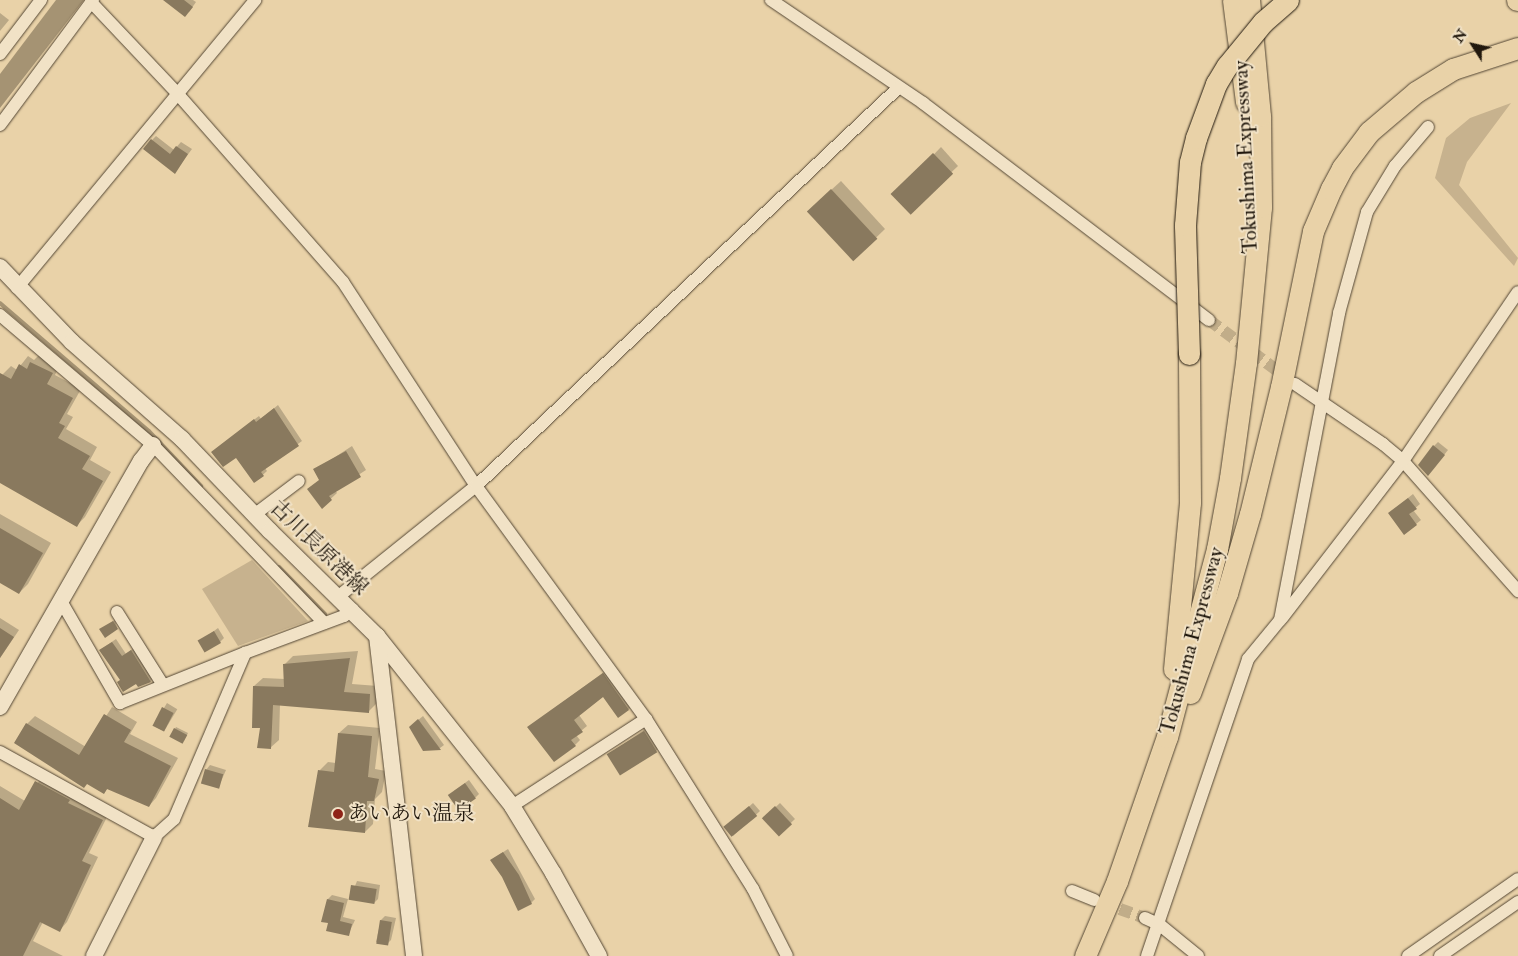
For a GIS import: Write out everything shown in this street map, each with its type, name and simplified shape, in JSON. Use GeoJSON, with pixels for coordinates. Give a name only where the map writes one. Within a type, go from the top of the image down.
{"type":"FeatureCollection","features":[{"type":"Feature","properties":{"kind":"highway","name":"Tokushima Expressway"},"geometry":{"type":"LineString","coordinates":[[1233,0],[1248,121],[1251,314]]}},
{"type":"Feature","properties":{"kind":"highway","name":"Tokushima Expressway"},"geometry":{"type":"LineString","coordinates":[[1085,956],[1117,881],[1167,737],[1222,522],[1240,417],[1251,314],[1262,158],[1258,67],[1249,0]]}},
{"type":"Feature","properties":{"kind":"highway"},"geometry":{"type":"LineString","coordinates":[[1167,737],[1190,502],[1189,354],[1185,225],[1190,162],[1196,138],[1216,84],[1227,66],[1263,22],[1288,0]]}},
{"type":"Feature","properties":{"kind":"highway"},"geometry":{"type":"LineString","coordinates":[[1147,799],[1199,671],[1227,593],[1271,431],[1312,231],[1331,189],[1342,168],[1369,132],[1416,92],[1453,69],[1518,48]]}},
{"type":"Feature","properties":{"kind":"main road","name":"古川長原港線"},"geometry":{"type":"LineString","coordinates":[[0,267],[17,288],[95,363],[182,439],[254,515],[353,609],[377,636],[512,806],[553,873],[598,956]]}},
{"type":"Feature","properties":{"kind":"main road"},"geometry":{"type":"LineString","coordinates":[[0,707],[140,461],[153,445]]}},
{"type":"Feature","properties":{"kind":"main road"},"geometry":{"type":"LineString","coordinates":[[377,636],[414,956]]}},
{"type":"Feature","properties":{"kind":"main road"},"geometry":{"type":"LineString","coordinates":[[94,956],[154,837]]}},
{"type":"Feature","properties":{"kind":"street"},"geometry":{"type":"LineString","coordinates":[[0,54],[41,0]]}},
{"type":"Feature","properties":{"kind":"street"},"geometry":{"type":"LineString","coordinates":[[17,288],[176,92],[255,0]]}},
{"type":"Feature","properties":{"kind":"street"},"geometry":{"type":"LineString","coordinates":[[771,0],[898,88],[924,103],[1064,207],[1209,320]]}},
{"type":"Feature","properties":{"kind":"street"},"geometry":{"type":"LineString","coordinates":[[0,125],[92,1],[176,92],[343,282],[476,486],[646,719],[752,889],[787,956]]}},
{"type":"Feature","properties":{"kind":"street"},"geometry":{"type":"LineString","coordinates":[[339,596],[476,486],[898,88]]}},
{"type":"Feature","properties":{"kind":"street"},"geometry":{"type":"LineString","coordinates":[[1280,620],[1339,313],[1367,212],[1395,166],[1428,127]]}},
{"type":"Feature","properties":{"kind":"street"},"geometry":{"type":"LineString","coordinates":[[1147,956],[1160,925],[1248,659],[1403,461],[1518,292]]}},
{"type":"Feature","properties":{"kind":"street"},"geometry":{"type":"LineString","coordinates":[[0,315],[153,445],[324,623]]}},
{"type":"Feature","properties":{"kind":"street"},"geometry":{"type":"LineString","coordinates":[[1295,384],[1403,461],[1518,591]]}},
{"type":"Feature","properties":{"kind":"street"},"geometry":{"type":"LineString","coordinates":[[254,515],[299,481]]}},
{"type":"Feature","properties":{"kind":"street"},"geometry":{"type":"LineString","coordinates":[[61,601],[120,704],[163,685],[324,623],[353,609]]}},
{"type":"Feature","properties":{"kind":"street"},"geometry":{"type":"LineString","coordinates":[[117,612],[163,685]]}},
{"type":"Feature","properties":{"kind":"street"},"geometry":{"type":"LineString","coordinates":[[0,752],[154,837],[174,818],[244,653]]}},
{"type":"Feature","properties":{"kind":"street"},"geometry":{"type":"LineString","coordinates":[[512,806],[646,719]]}},
{"type":"Feature","properties":{"kind":"street"},"geometry":{"type":"LineString","coordinates":[[1408,956],[1518,879]]}},
{"type":"Feature","properties":{"kind":"street"},"geometry":{"type":"LineString","coordinates":[[1072,891],[1094,900]]}},
{"type":"Feature","properties":{"kind":"street"},"geometry":{"type":"LineString","coordinates":[[1440,956],[1518,902]]}},
{"type":"Feature","properties":{"kind":"street"},"geometry":{"type":"LineString","coordinates":[[1145,918],[1160,925],[1198,956]]}},
{"type":"Feature","properties":{"kind":"shaded area"},"geometry":{"type":"Polygon","coordinates":[[[56,0],[84,0],[0,108],[0,74],[56,0]]]}},
{"type":"Feature","properties":{"kind":"shaded area"},"geometry":{"type":"Polygon","coordinates":[[[1511,103],[1467,162],[1459,185],[1518,258],[1514,266],[1435,178],[1446,138],[1470,118],[1511,103]]]}},
{"type":"Feature","properties":{"kind":"shaded area"},"geometry":{"type":"Polygon","coordinates":[[[252,560],[308,621],[238,646],[202,589],[252,560]]]}},
{"type":"Feature","properties":{"kind":"building"},"geometry":{"type":"Polygon","coordinates":[[[163,0],[184,0],[193,7],[185,17],[163,0]]]}},
{"type":"Feature","properties":{"kind":"building"},"geometry":{"type":"Polygon","coordinates":[[[151,139],[170,154],[176,146],[188,154],[175,174],[143,149],[151,139]]]}},
{"type":"Feature","properties":{"kind":"building"},"geometry":{"type":"Polygon","coordinates":[[[933,153],[953,174],[911,215],[891,194],[933,153]]]}},
{"type":"Feature","properties":{"kind":"building"},"geometry":{"type":"Polygon","coordinates":[[[831,189],[877,239],[853,261],[807,212],[831,189]]]}},
{"type":"Feature","properties":{"kind":"building"},"geometry":{"type":"Polygon","coordinates":[[[30,362],[53,373],[47,384],[73,398],[59,423],[65,426],[58,438],[90,456],[82,469],[103,481],[77,527],[0,483],[0,373],[11,379],[19,364],[27,369],[30,362]]]}},
{"type":"Feature","properties":{"kind":"building"},"geometry":{"type":"Polygon","coordinates":[[[274,408],[299,446],[261,472],[264,476],[254,483],[236,458],[223,467],[211,452],[254,419],[256,422],[274,408]]]}},
{"type":"Feature","properties":{"kind":"building"},"geometry":{"type":"Polygon","coordinates":[[[1433,445],[1445,455],[1428,476],[1418,465],[1433,445]]]}},
{"type":"Feature","properties":{"kind":"building"},"geometry":{"type":"Polygon","coordinates":[[[346,451],[361,477],[329,496],[332,500],[322,509],[307,489],[319,480],[313,469],[346,451]]]}},
{"type":"Feature","properties":{"kind":"building"},"geometry":{"type":"Polygon","coordinates":[[[1408,498],[1417,509],[1409,514],[1417,525],[1404,535],[1388,513],[1408,498]]]}},
{"type":"Feature","properties":{"kind":"building"},"geometry":{"type":"Polygon","coordinates":[[[0,528],[43,553],[19,594],[0,583],[0,528]]]}},
{"type":"Feature","properties":{"kind":"building"},"geometry":{"type":"Polygon","coordinates":[[[113,621],[118,629],[105,638],[99,629],[113,621]]]}},
{"type":"Feature","properties":{"kind":"building"},"geometry":{"type":"Polygon","coordinates":[[[0,628],[14,637],[0,658],[0,628]]]}},
{"type":"Feature","properties":{"kind":"building"},"geometry":{"type":"Polygon","coordinates":[[[214,631],[221,643],[205,653],[198,640],[214,631]]]}},
{"type":"Feature","properties":{"kind":"building"},"geometry":{"type":"Polygon","coordinates":[[[112,642],[122,656],[131,650],[151,682],[138,687],[136,684],[123,692],[117,682],[120,680],[99,650],[112,642]]]}},
{"type":"Feature","properties":{"kind":"building"},"geometry":{"type":"Polygon","coordinates":[[[350,658],[344,692],[370,694],[369,713],[273,705],[271,749],[257,748],[260,728],[252,728],[253,686],[284,687],[283,664],[350,658]]]}},
{"type":"Feature","properties":{"kind":"building"},"geometry":{"type":"Polygon","coordinates":[[[603,673],[629,710],[618,718],[603,697],[574,720],[583,732],[571,740],[576,746],[554,762],[527,727],[603,673]]]}},
{"type":"Feature","properties":{"kind":"building"},"geometry":{"type":"Polygon","coordinates":[[[162,707],[174,713],[164,732],[152,726],[162,707]]]}},
{"type":"Feature","properties":{"kind":"building"},"geometry":{"type":"Polygon","coordinates":[[[104,714],[131,730],[124,742],[171,766],[149,807],[107,789],[104,794],[87,784],[84,788],[14,743],[26,723],[79,755],[104,714]]]}},
{"type":"Feature","properties":{"kind":"building"},"geometry":{"type":"Polygon","coordinates":[[[418,719],[441,750],[423,751],[409,727],[418,719]]]}},
{"type":"Feature","properties":{"kind":"building"},"geometry":{"type":"Polygon","coordinates":[[[174,728],[187,735],[183,744],[169,737],[174,728]]]}},
{"type":"Feature","properties":{"kind":"building"},"geometry":{"type":"Polygon","coordinates":[[[644,731],[657,752],[620,776],[607,754],[644,731]]]}},
{"type":"Feature","properties":{"kind":"building","name":"あいあい温泉"},"geometry":{"type":"Polygon","coordinates":[[[338,733],[372,736],[368,777],[379,779],[374,801],[367,801],[365,833],[308,827],[318,770],[334,772],[338,733]]]}},
{"type":"Feature","properties":{"kind":"building"},"geometry":{"type":"Polygon","coordinates":[[[205,769],[223,774],[219,789],[201,783],[205,769]]]}},
{"type":"Feature","properties":{"kind":"building"},"geometry":{"type":"Polygon","coordinates":[[[35,781],[70,800],[68,803],[103,820],[82,861],[91,865],[60,932],[40,922],[23,956],[0,956],[0,798],[19,810],[35,781]]]}},
{"type":"Feature","properties":{"kind":"building"},"geometry":{"type":"Polygon","coordinates":[[[465,783],[476,799],[459,811],[448,795],[465,783]]]}},
{"type":"Feature","properties":{"kind":"building"},"geometry":{"type":"Polygon","coordinates":[[[749,806],[757,816],[732,837],[723,827],[749,806]]]}},
{"type":"Feature","properties":{"kind":"building"},"geometry":{"type":"Polygon","coordinates":[[[775,806],[792,824],[779,837],[762,818],[775,806]]]}},
{"type":"Feature","properties":{"kind":"building"},"geometry":{"type":"Polygon","coordinates":[[[503,852],[519,875],[532,904],[518,911],[502,877],[490,860],[503,852]]]}},
{"type":"Feature","properties":{"kind":"building"},"geometry":{"type":"Polygon","coordinates":[[[351,885],[377,889],[374,904],[349,900],[351,885]]]}},
{"type":"Feature","properties":{"kind":"building"},"geometry":{"type":"Polygon","coordinates":[[[327,899],[344,903],[340,921],[352,924],[349,936],[326,931],[328,923],[321,922],[327,899]]]}},
{"type":"Feature","properties":{"kind":"building"},"geometry":{"type":"Polygon","coordinates":[[[380,920],[392,922],[388,946],[376,944],[380,920]]]}},
{"type":"Feature","properties":{"kind":"waterway"},"geometry":{"type":"LineString","coordinates":[[0,303],[149,431],[201,486]]}},
{"type":"Feature","properties":{"kind":"waterway"},"geometry":{"type":"LineString","coordinates":[[279,567],[325,614]]}},
{"type":"Feature","properties":{"kind":"tunnel"},"geometry":{"type":"LineString","coordinates":[[1209,320],[1287,378]]}},
{"type":"Feature","properties":{"kind":"tunnel"},"geometry":{"type":"LineString","coordinates":[[1103,903],[1145,918]]}},
{"type":"Feature","properties":{"kind":"place","name":"あいあい温泉"},"geometry":{"type":"Point","coordinates":[338,814]}}]}
